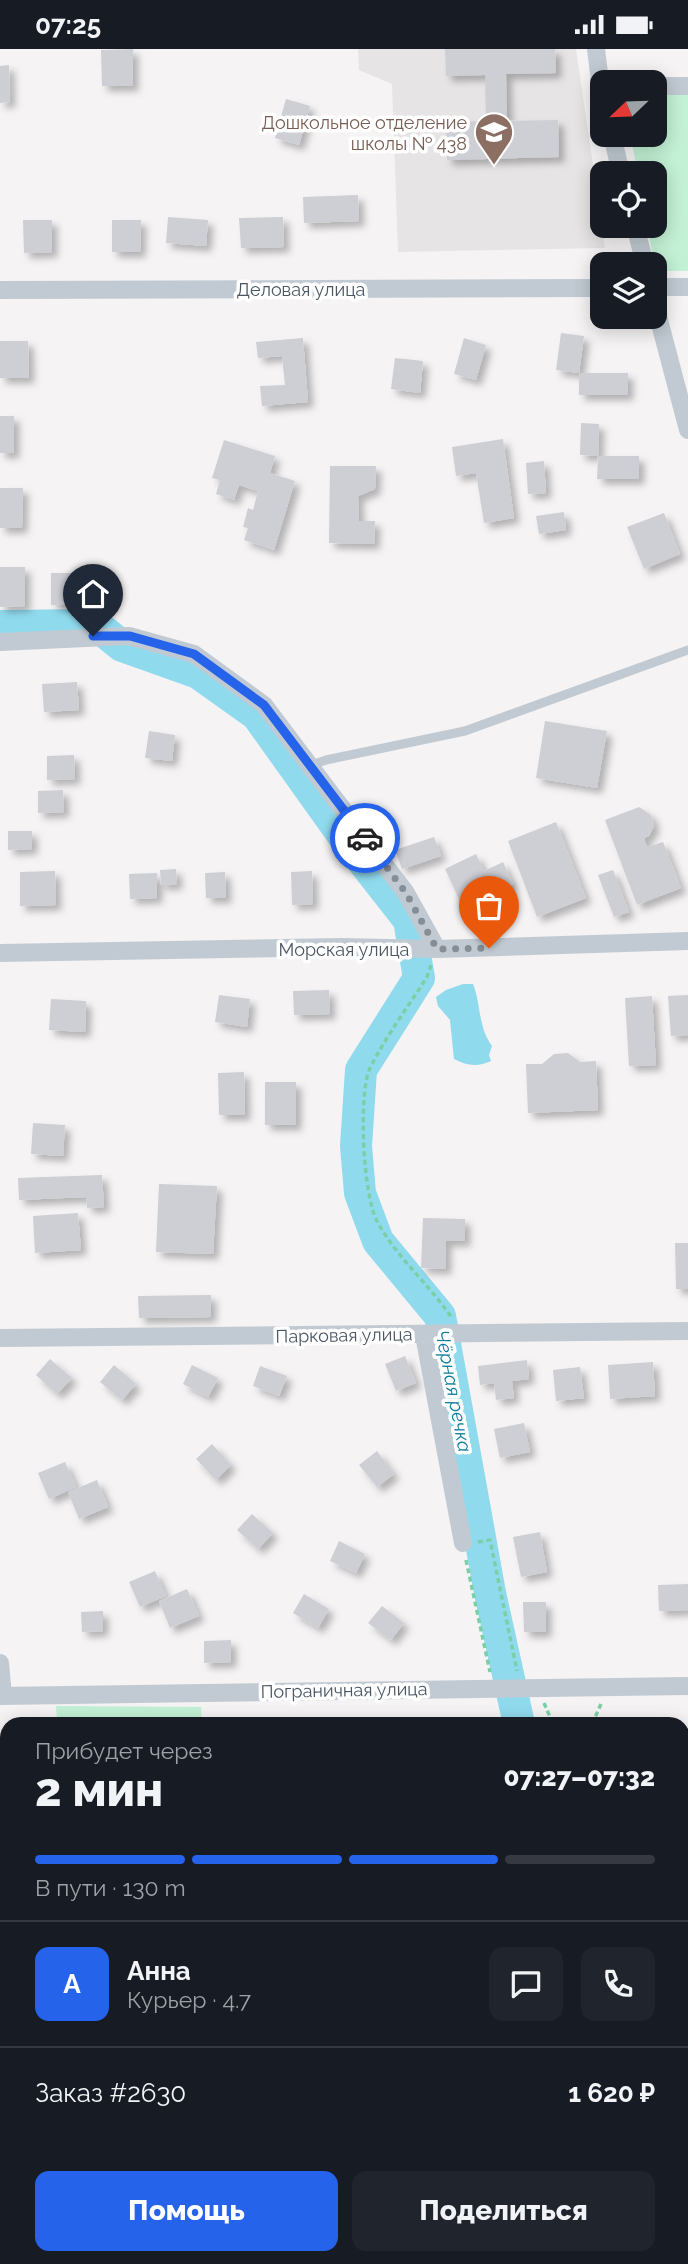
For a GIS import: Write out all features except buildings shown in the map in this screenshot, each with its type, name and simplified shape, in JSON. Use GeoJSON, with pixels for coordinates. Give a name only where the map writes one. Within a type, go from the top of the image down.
{"type":"FeatureCollection","features":[{"type":"Feature","properties":{"kind":"street"},"geometry":{"type":"LineString","coordinates":[[596,49],[598,70]]}},
{"type":"Feature","properties":{"kind":"street"},"geometry":{"type":"LineString","coordinates":[[667,86],[688,86]]}},
{"type":"Feature","properties":{"kind":"street"},"geometry":{"type":"LineString","coordinates":[[667,288],[688,287]]}},
{"type":"Feature","properties":{"kind":"street","name":"Деловая улица"},"geometry":{"type":"LineString","coordinates":[[0,290],[590,288]]}},
{"type":"Feature","properties":{"kind":"street"},"geometry":{"type":"LineString","coordinates":[[661,329],[688,431]]}},
{"type":"Feature","properties":{"kind":"street"},"geometry":{"type":"LineString","coordinates":[[0,642],[130,636],[194,654],[264,705],[312,765],[406,893],[434,949]]}},
{"type":"Feature","properties":{"kind":"street","name":"Морская улица"},"geometry":{"type":"LineString","coordinates":[[0,953],[341,947],[434,949],[688,941]]}},
{"type":"Feature","properties":{"kind":"street","name":"Парковая улица"},"geometry":{"type":"LineString","coordinates":[[0,1338],[688,1331]]}},
{"type":"Feature","properties":{"kind":"street"},"geometry":{"type":"LineString","coordinates":[[427,1335],[463,1543]]}},
{"type":"Feature","properties":{"kind":"street"},"geometry":{"type":"LineString","coordinates":[[0,1663],[1,1696]]}},
{"type":"Feature","properties":{"kind":"street","name":"Пограничная улица"},"geometry":{"type":"LineString","coordinates":[[1,1696],[688,1686]]}},
{"type":"Feature","properties":{"kind":"lane"},"geometry":{"type":"LineString","coordinates":[[312,765],[465,731],[688,650]]}},
{"type":"Feature","properties":{"kind":"path"},"geometry":{"type":"LineString","coordinates":[[434,949],[427,977],[369,1070],[363,1127],[367,1185],[376,1219],[403,1259],[444,1306],[460,1334]]}},
{"type":"Feature","properties":{"kind":"path"},"geometry":{"type":"LineString","coordinates":[[488,1540],[519,1687]]}},
{"type":"Feature","properties":{"kind":"path"},"geometry":{"type":"LineString","coordinates":[[463,1543],[497,1688]]}},
{"type":"Feature","properties":{"kind":"shaded area","name":"Дошкольное отделение школы № 438"},"geometry":{"type":"Polygon","coordinates":[[[358,49],[576,49],[592,161],[590,161],[590,238],[604,238],[605,248],[398,252],[392,84],[359,70],[358,49]]]}},
{"type":"Feature","properties":{"kind":"green space"},"geometry":{"type":"Polygon","coordinates":[[[667,93],[688,93],[688,271],[667,271],[667,252],[652,252],[649,238],[667,238],[667,161],[635,161],[633,147],[667,147],[667,93]]]}},
{"type":"Feature","properties":{"kind":"green space"},"geometry":{"type":"Polygon","coordinates":[[[56,1706],[201,1707],[202,1717],[57,1717],[56,1706]]]}},
{"type":"Feature","properties":{"kind":"water"},"geometry":{"type":"Polygon","coordinates":[[[463,984],[473,984],[484,1031],[492,1046],[489,1055],[491,1061],[482,1064],[468,1064],[454,1059],[450,1020],[438,1006],[436,997],[463,984]]]}},
{"type":"Feature","properties":{"kind":"waterway","name":"Чёрная речка"},"geometry":{"type":"LineString","coordinates":[[0,626],[96,625],[122,646],[198,673],[257,715],[347,841],[409,920],[419,978],[361,1070],[356,1146],[360,1193],[378,1241],[440,1316],[490,1593],[517,1717]]}},
{"type":"Feature","properties":{"kind":"way so far"},"geometry":{"type":"LineString","coordinates":[[365,838],[406,893],[437,949],[489,948]]}},
{"type":"Feature","properties":{"kind":"place","name":"Дошкольное отделение школы № 438"},"geometry":{"type":"Point","coordinates":[494,166]}},
{"type":"Feature","properties":{"kind":"route"},"geometry":{"type":"LineString","coordinates":[[93,636],[130,636],[194,654],[264,705],[365,838]]}}]}
